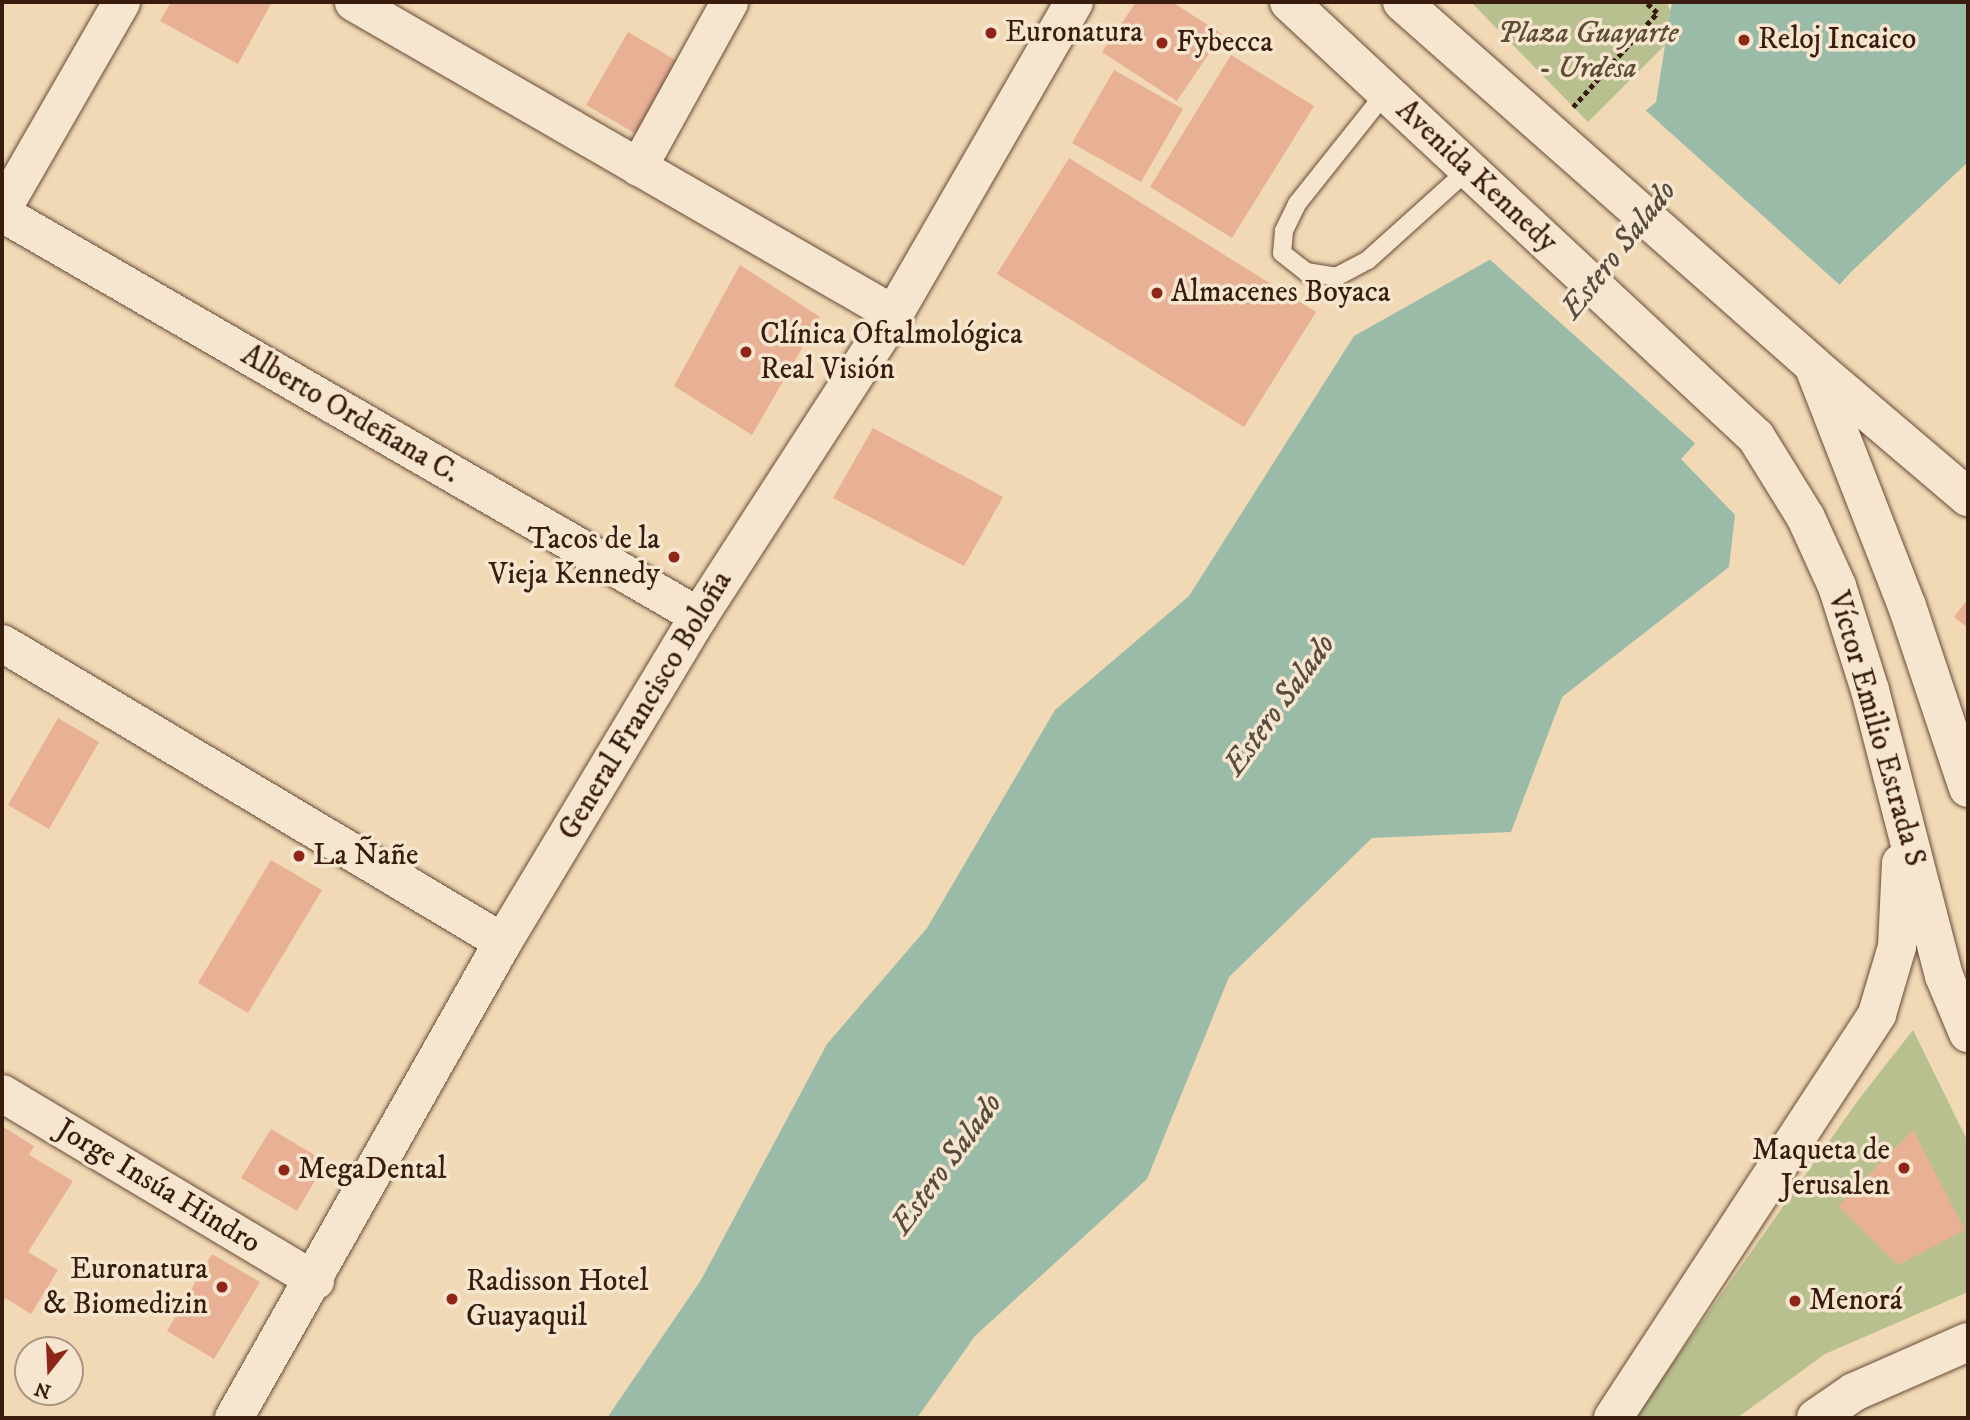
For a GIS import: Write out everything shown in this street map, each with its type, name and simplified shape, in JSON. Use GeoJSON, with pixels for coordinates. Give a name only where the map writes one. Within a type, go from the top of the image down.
{"type":"FeatureCollection","features":[{"type":"Feature","properties":{"kind":"street"},"geometry":{"type":"LineString","coordinates":[[2,211],[121,2]]}},
{"type":"Feature","properties":{"kind":"street"},"geometry":{"type":"LineString","coordinates":[[638,167],[729,2]]}},
{"type":"Feature","properties":{"kind":"street","name":"General Francisco Boloña"},"geometry":{"type":"LineString","coordinates":[[234,1418],[315,1280],[503,942],[699,616],[894,314],[1074,2]]}},
{"type":"Feature","properties":{"kind":"street","name":"Avenida Kennedy"},"geometry":{"type":"LineString","coordinates":[[1289,2],[1756,437]]}},
{"type":"Feature","properties":{"kind":"street"},"geometry":{"type":"LineString","coordinates":[[1402,2],[1560,145],[1968,497]]}},
{"type":"Feature","properties":{"kind":"street"},"geometry":{"type":"LineString","coordinates":[[368,5],[638,167],[894,314]]}},
{"type":"Feature","properties":{"kind":"street","name":"Alberto Ordeñana C."},"geometry":{"type":"LineString","coordinates":[[2,211],[699,616]]}},
{"type":"Feature","properties":{"kind":"street","name":"Víctor Emilio Estrada S"},"geometry":{"type":"LineString","coordinates":[[1807,360],[1960,730],[1968,788]]}},
{"type":"Feature","properties":{"kind":"street","name":"Víctor Emilio Estrada S"},"geometry":{"type":"LineString","coordinates":[[1756,437],[1806,518],[1837,586],[1870,690],[1944,976],[1968,1033]]}},
{"type":"Feature","properties":{"kind":"street"},"geometry":{"type":"LineString","coordinates":[[2,643],[503,942]]}},
{"type":"Feature","properties":{"kind":"street"},"geometry":{"type":"LineString","coordinates":[[1613,1418],[1877,1014],[1897,947],[1902,877],[1895,794]]}},
{"type":"Feature","properties":{"kind":"street","name":"Jorge Insúa Hindro"},"geometry":{"type":"LineString","coordinates":[[2,1093],[315,1280]]}},
{"type":"Feature","properties":{"kind":"street"},"geometry":{"type":"LineString","coordinates":[[1816,1418],[1854,1392],[1968,1342]]}},
{"type":"Feature","properties":{"kind":"lane"},"geometry":{"type":"LineString","coordinates":[[1386,92],[1297,204],[1284,231],[1282,253],[1306,272],[1336,277],[1368,260],[1468,170]]}},
{"type":"Feature","properties":{"kind":"path"},"geometry":{"type":"LineString","coordinates":[[1560,145],[1657,13],[1645,2]]}},
{"type":"Feature","properties":{"kind":"green space","name":"Plaza Guayarte - Urdesa"},"geometry":{"type":"Polygon","coordinates":[[[1471,2],[1666,2],[1681,29],[1588,122],[1471,2]]]}},
{"type":"Feature","properties":{"kind":"green space"},"geometry":{"type":"Polygon","coordinates":[[[1913,1030],[1968,1142],[1968,1292],[1825,1354],[1737,1418],[1634,1418],[1859,1099],[1913,1030]]]}},
{"type":"Feature","properties":{"kind":"water","name":"Estero Salado"},"geometry":{"type":"Polygon","coordinates":[[[1672,2],[1968,2],[1968,162],[1852,271],[1681,459],[1735,515],[1729,567],[1562,697],[1511,832],[1372,838],[1229,977],[1147,1179],[975,1336],[917,1418],[607,1418],[701,1280],[827,1044],[927,928],[1055,710],[1189,596],[1354,336],[1491,259],[1606,143],[1656,102],[1672,2]]]}},
{"type":"Feature","properties":{"kind":"pier"},"geometry":{"type":"Polygon","coordinates":[[[1643,108],[1842,287],[1698,446],[1487,257],[1604,140],[1643,108]]]}},
{"type":"Feature","properties":{"kind":"building"},"geometry":{"type":"Polygon","coordinates":[[[171,2],[272,2],[238,64],[160,21],[171,2]]]}},
{"type":"Feature","properties":{"kind":"building","name":"Fybecca"},"geometry":{"type":"Polygon","coordinates":[[[1136,2],[1172,2],[1222,34],[1177,101],[1102,52],[1136,2]]]}},
{"type":"Feature","properties":{"kind":"building"},"geometry":{"type":"Polygon","coordinates":[[[628,32],[679,62],[638,135],[586,105],[628,32]]]}},
{"type":"Feature","properties":{"kind":"building"},"geometry":{"type":"Polygon","coordinates":[[[1231,55],[1314,106],[1232,238],[1150,187],[1231,55]]]}},
{"type":"Feature","properties":{"kind":"building"},"geometry":{"type":"Polygon","coordinates":[[[1114,70],[1183,109],[1141,182],[1072,143],[1114,70]]]}},
{"type":"Feature","properties":{"kind":"building","name":"Almacenes Boyaca"},"geometry":{"type":"Polygon","coordinates":[[[1069,158],[1316,312],[1244,427],[997,274],[1069,158]]]}},
{"type":"Feature","properties":{"kind":"building","name":"Clínica Oftalmológica Real Visión"},"geometry":{"type":"Polygon","coordinates":[[[740,265],[820,317],[752,435],[674,386],[740,265]]]}},
{"type":"Feature","properties":{"kind":"building"},"geometry":{"type":"Polygon","coordinates":[[[873,428],[1003,497],[964,566],[833,498],[873,428]]]}},
{"type":"Feature","properties":{"kind":"building"},"geometry":{"type":"Polygon","coordinates":[[[1968,599],[1968,628],[1954,617],[1968,599]]]}},
{"type":"Feature","properties":{"kind":"building"},"geometry":{"type":"Polygon","coordinates":[[[58,718],[99,742],[49,829],[8,805],[58,718]]]}},
{"type":"Feature","properties":{"kind":"building"},"geometry":{"type":"Polygon","coordinates":[[[271,860],[322,890],[248,1013],[198,983],[271,860]]]}},
{"type":"Feature","properties":{"kind":"building"},"geometry":{"type":"Polygon","coordinates":[[[2,1126],[34,1146],[29,1155],[73,1181],[28,1252],[58,1270],[31,1314],[5,1298],[2,1304],[2,1126]]]}},
{"type":"Feature","properties":{"kind":"building","name":"MegaDental"},"geometry":{"type":"Polygon","coordinates":[[[271,1129],[326,1162],[297,1211],[241,1178],[271,1129]]]}},
{"type":"Feature","properties":{"kind":"building","name":"Maqueta de Jerusalen"},"geometry":{"type":"Polygon","coordinates":[[[1913,1130],[1965,1230],[1898,1265],[1838,1206],[1913,1130]]]}},
{"type":"Feature","properties":{"kind":"building"},"geometry":{"type":"Polygon","coordinates":[[[212,1254],[260,1282],[214,1359],[167,1331],[212,1254]]]}},
{"type":"Feature","properties":{"kind":"place","name":"Euronatura"},"geometry":{"type":"Point","coordinates":[991,33]}},
{"type":"Feature","properties":{"kind":"place","name":"Reloj Incaico"},"geometry":{"type":"Point","coordinates":[1744,40]}},
{"type":"Feature","properties":{"kind":"place","name":"Fybecca"},"geometry":{"type":"Point","coordinates":[1162,43]}},
{"type":"Feature","properties":{"kind":"place","name":"Almacenes Boyaca"},"geometry":{"type":"Point","coordinates":[1157,293]}},
{"type":"Feature","properties":{"kind":"place","name":"Clínica Oftalmológica Real Visión"},"geometry":{"type":"Point","coordinates":[746,352]}},
{"type":"Feature","properties":{"kind":"place","name":"Tacos de la Vieja Kennedy"},"geometry":{"type":"Point","coordinates":[674,557]}},
{"type":"Feature","properties":{"kind":"place","name":"La Ñañe"},"geometry":{"type":"Point","coordinates":[299,856]}},
{"type":"Feature","properties":{"kind":"place","name":"Maqueta de Jerusalen"},"geometry":{"type":"Point","coordinates":[1904,1168]}},
{"type":"Feature","properties":{"kind":"place","name":"MegaDental"},"geometry":{"type":"Point","coordinates":[284,1170]}},
{"type":"Feature","properties":{"kind":"place","name":"Euronatura & Biomedizin"},"geometry":{"type":"Point","coordinates":[222,1287]}},
{"type":"Feature","properties":{"kind":"place","name":"Radisson Hotel Guayaquil"},"geometry":{"type":"Point","coordinates":[452,1299]}},
{"type":"Feature","properties":{"kind":"place","name":"Menorá"},"geometry":{"type":"Point","coordinates":[1795,1301]}}]}
